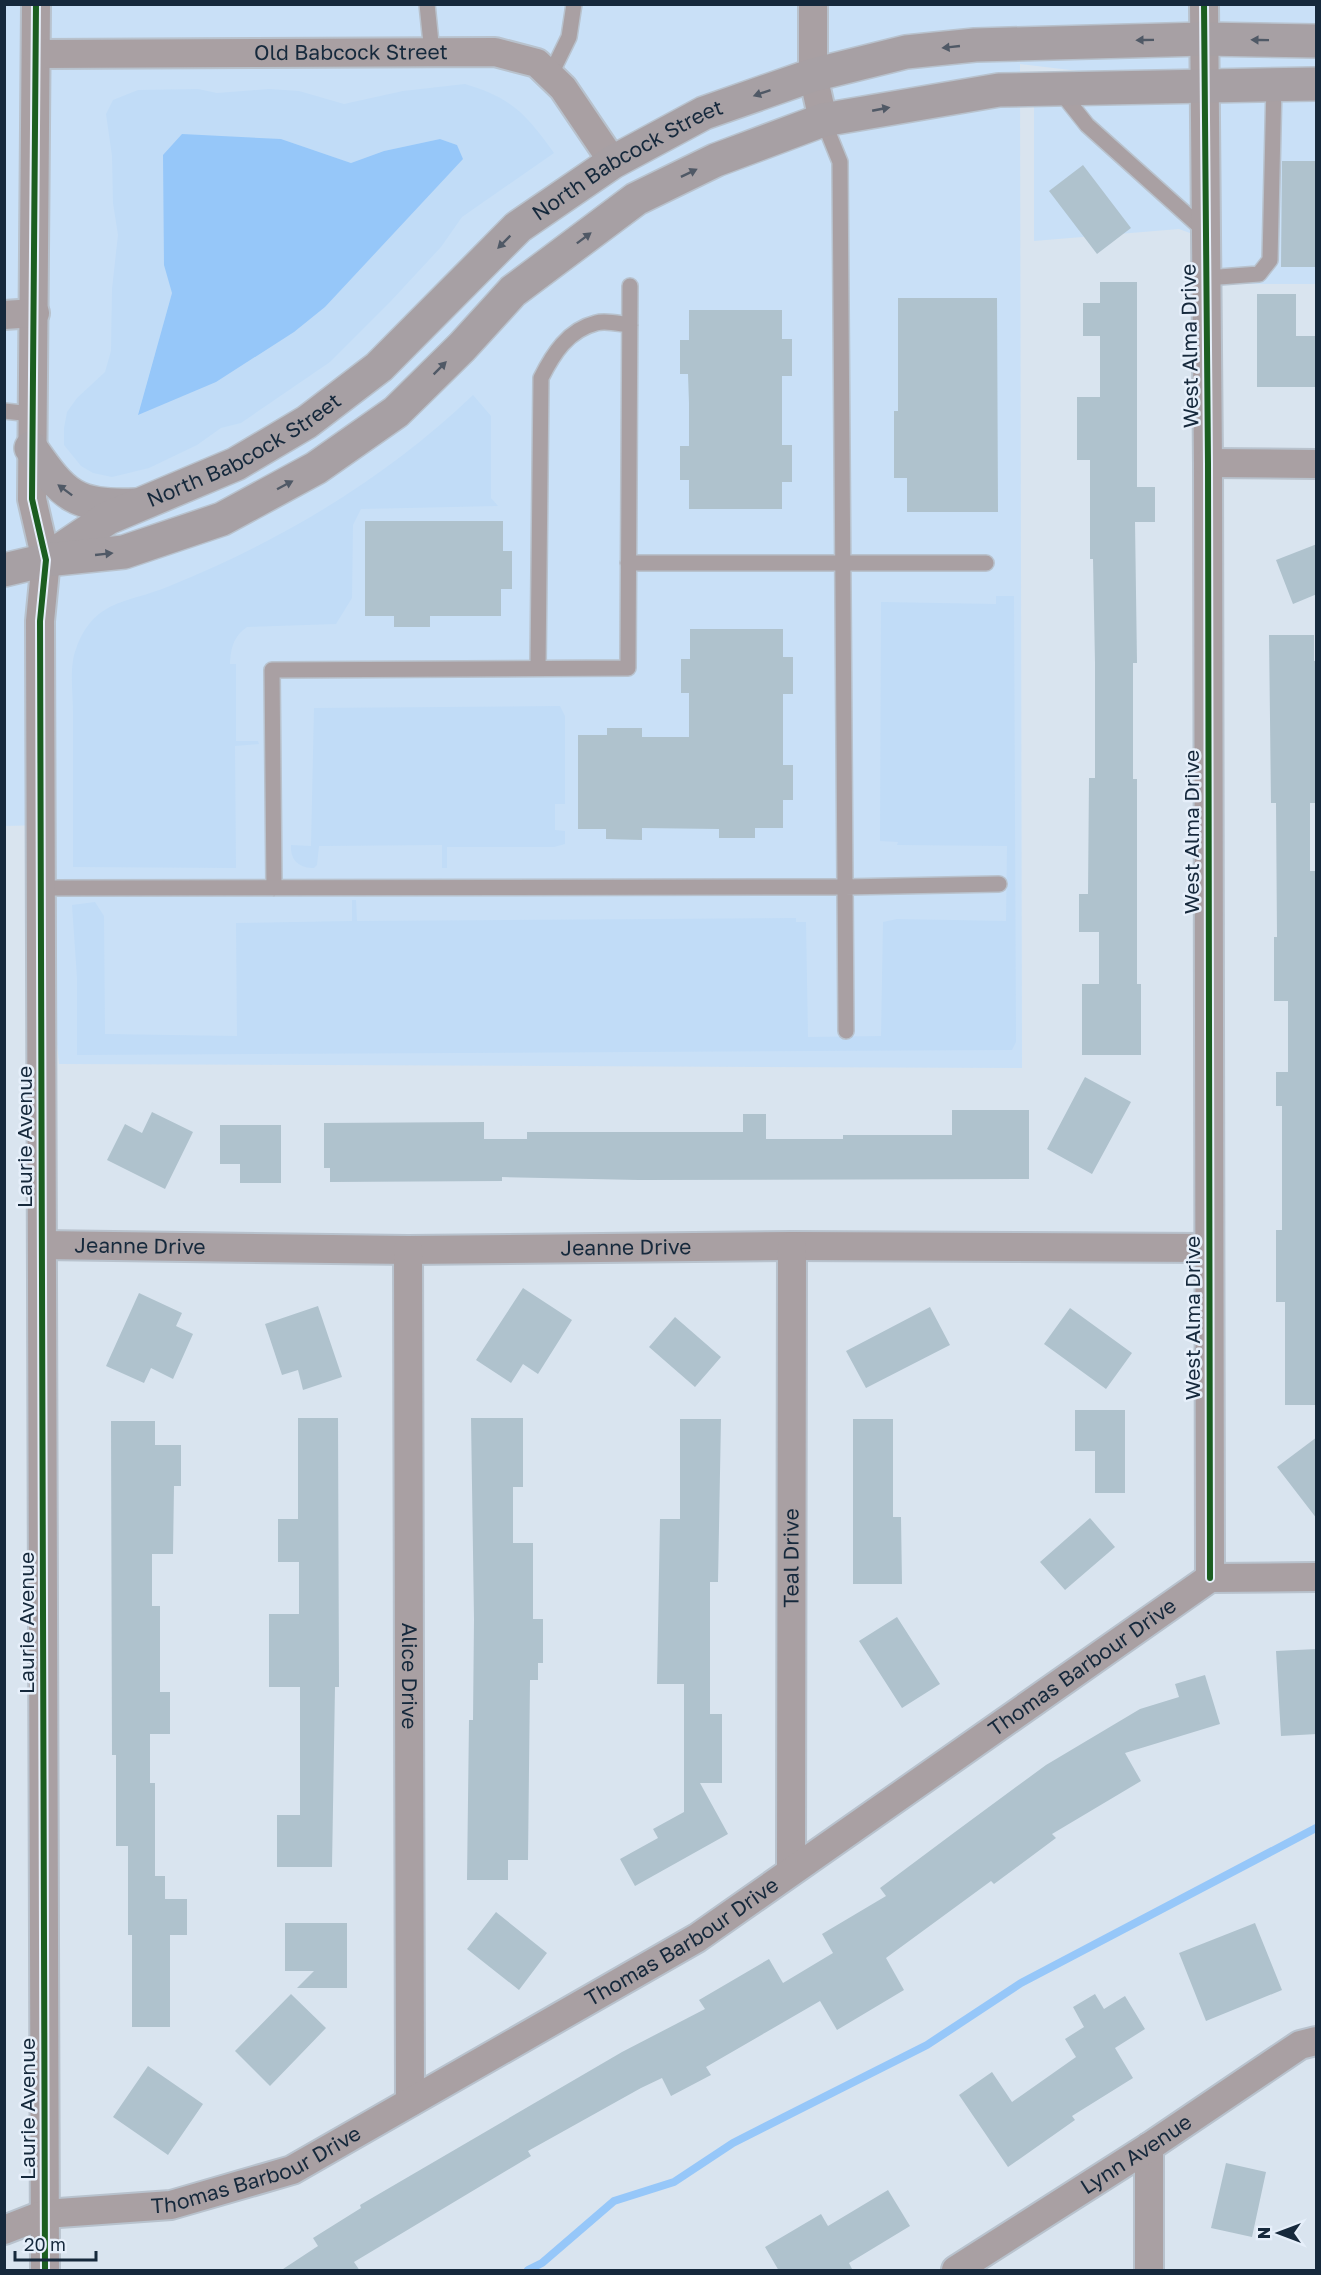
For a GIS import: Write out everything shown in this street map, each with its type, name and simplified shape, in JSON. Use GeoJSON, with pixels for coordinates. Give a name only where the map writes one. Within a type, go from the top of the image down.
{"type":"FeatureCollection","features":[{"type":"Feature","properties":{"kind":"main road","name":"North Babcock Street"},"geometry":{"type":"LineString","coordinates":[[46,560],[108,518],[236,464],[307,422],[379,367],[518,227],[613,162],[704,113],[813,75],[906,52],[975,45],[1204,39],[1317,41]]}},
{"type":"Feature","properties":{"kind":"main road","name":"North Babcock Street"},"geometry":{"type":"LineString","coordinates":[[4,570],[46,560],[124,552],[146,545],[222,519],[316,468],[396,412],[462,347],[513,291],[636,199],[716,160],[823,120],[999,90],[1317,84]]}},
{"type":"Feature","properties":{"kind":"main road"},"geometry":{"type":"LineString","coordinates":[[31,448],[54,481],[77,499],[101,506],[140,505]]}},
{"type":"Feature","properties":{"kind":"street","name":"Laurie Avenue"},"geometry":{"type":"LineString","coordinates":[[36,4],[35,313],[18,412],[31,448],[32,499],[46,560],[40,621],[45,2271]]}},
{"type":"Feature","properties":{"kind":"street"},"geometry":{"type":"LineString","coordinates":[[813,4],[813,75],[823,120]]}},
{"type":"Feature","properties":{"kind":"street","name":"West Alma Drive"},"geometry":{"type":"LineString","coordinates":[[1204,4],[1208,463],[1210,1578]]}},
{"type":"Feature","properties":{"kind":"street","name":"Old Babcock Street"},"geometry":{"type":"LineString","coordinates":[[37,54],[495,52],[537,63],[563,88],[613,162]]}},
{"type":"Feature","properties":{"kind":"street"},"geometry":{"type":"LineString","coordinates":[[4,315],[35,313]]}},
{"type":"Feature","properties":{"kind":"street"},"geometry":{"type":"LineString","coordinates":[[1208,463],[1317,464]]}},
{"type":"Feature","properties":{"kind":"street","name":"Jeanne Drive"},"geometry":{"type":"LineString","coordinates":[[42,1245],[408,1250],[792,1246],[1209,1248]]}},
{"type":"Feature","properties":{"kind":"street","name":"Teal Drive"},"geometry":{"type":"LineString","coordinates":[[790,1870],[792,1246]]}},
{"type":"Feature","properties":{"kind":"street","name":"Alice Drive"},"geometry":{"type":"LineString","coordinates":[[408,1250],[410,2102]]}},
{"type":"Feature","properties":{"kind":"street"},"geometry":{"type":"LineString","coordinates":[[1210,1578],[1317,1576]]}},
{"type":"Feature","properties":{"kind":"street","name":"Thomas Barbour Drive"},"geometry":{"type":"LineString","coordinates":[[4,2230],[45,2214],[171,2205],[292,2170],[697,1938],[790,1870],[1210,1578]]}},
{"type":"Feature","properties":{"kind":"street","name":"Lynn Avenue"},"geometry":{"type":"LineString","coordinates":[[956,2271],[1149,2147],[1300,2045],[1317,2041]]}},
{"type":"Feature","properties":{"kind":"street"},"geometry":{"type":"LineString","coordinates":[[1149,2147],[1149,2271]]}},
{"type":"Feature","properties":{"kind":"lane"},"geometry":{"type":"LineString","coordinates":[[428,4],[432,52]]}},
{"type":"Feature","properties":{"kind":"lane"},"geometry":{"type":"LineString","coordinates":[[550,76],[569,37],[574,4]]}},
{"type":"Feature","properties":{"kind":"lane"},"geometry":{"type":"LineString","coordinates":[[1206,278],[1259,274],[1270,260],[1275,84]]}},
{"type":"Feature","properties":{"kind":"lane"},"geometry":{"type":"LineString","coordinates":[[1058,88],[1087,125],[1206,232]]}},
{"type":"Feature","properties":{"kind":"lane"},"geometry":{"type":"LineString","coordinates":[[823,120],[840,162],[846,1031]]}},
{"type":"Feature","properties":{"kind":"lane"},"geometry":{"type":"LineString","coordinates":[[274,888],[272,670],[628,668],[630,286]]}},
{"type":"Feature","properties":{"kind":"lane"},"geometry":{"type":"LineString","coordinates":[[538,668],[541,378],[553,354],[565,339],[597,322],[630,325]]}},
{"type":"Feature","properties":{"kind":"lane"},"geometry":{"type":"LineString","coordinates":[[628,562],[843,564],[986,562]]}},
{"type":"Feature","properties":{"kind":"lane"},"geometry":{"type":"LineString","coordinates":[[41,888],[845,887],[999,884]]}},
{"type":"Feature","properties":{"kind":"shaded area"},"geometry":{"type":"Polygon","coordinates":[[[4,5],[1316,5],[1316,284],[1206,284],[1204,86],[1020,64],[1022,1068],[59,1064],[42,888],[42,825],[5,826],[4,5]]]}},
{"type":"Feature","properties":{"kind":"shaded area"},"geometry":{"type":"Polygon","coordinates":[[[465,84],[481,89],[517,109],[554,153],[462,217],[441,247],[330,362],[241,423],[221,428],[197,445],[149,468],[112,477],[93,473],[81,466],[64,445],[64,428],[67,412],[77,398],[105,372],[111,351],[112,289],[118,235],[113,203],[112,156],[106,114],[113,100],[138,90],[198,89],[217,93],[269,89],[299,91],[344,104],[403,91],[465,84]],[[281,139],[172,293],[138,414],[457,145],[440,139],[384,151],[351,163],[281,139]]]}},
{"type":"Feature","properties":{"kind":"shaded area"},"geometry":{"type":"Polygon","coordinates":[[[1189,100],[1190,233],[1179,229],[1034,241],[1034,103],[1189,100]]]}},
{"type":"Feature","properties":{"kind":"shaded area"},"geometry":{"type":"Polygon","coordinates":[[[473,395],[491,416],[491,498],[498,506],[361,509],[353,525],[352,598],[336,624],[247,627],[236,639],[230,664],[236,664],[236,741],[258,741],[259,744],[235,746],[236,868],[73,867],[73,664],[76,649],[93,620],[103,611],[115,605],[172,585],[254,548],[293,527],[369,480],[405,454],[473,395]]]}},
{"type":"Feature","properties":{"kind":"shaded area"},"geometry":{"type":"Polygon","coordinates":[[[996,596],[1014,596],[1016,1042],[1012,1050],[77,1055],[77,978],[72,905],[95,902],[104,916],[105,1034],[237,1036],[236,923],[352,921],[352,900],[356,900],[357,921],[796,918],[796,922],[806,922],[808,1037],[881,1036],[883,922],[897,919],[1006,921],[1007,846],[897,845],[898,842],[880,841],[881,602],[996,604],[996,596]]]}},
{"type":"Feature","properties":{"kind":"shaded area"},"geometry":{"type":"Polygon","coordinates":[[[560,706],[565,716],[565,804],[555,804],[555,830],[565,831],[565,844],[554,847],[447,847],[447,868],[442,868],[442,845],[319,846],[317,865],[314,868],[304,867],[294,859],[291,845],[311,846],[314,708],[560,706]]]}},
{"type":"Feature","properties":{"kind":"water"},"geometry":{"type":"Polygon","coordinates":[[[182,134],[281,139],[351,163],[384,151],[440,139],[457,145],[463,159],[325,307],[294,332],[216,382],[138,415],[172,293],[164,265],[163,155],[182,134]]]}},
{"type":"Feature","properties":{"kind":"building"},"geometry":{"type":"Polygon","coordinates":[[[1282,161],[1317,161],[1317,267],[1281,267],[1282,161]]]}},
{"type":"Feature","properties":{"kind":"building"},"geometry":{"type":"Polygon","coordinates":[[[1083,165],[1131,228],[1097,254],[1049,191],[1083,165]]]}},
{"type":"Feature","properties":{"kind":"building"},"geometry":{"type":"Polygon","coordinates":[[[1100,282],[1137,282],[1137,487],[1155,487],[1155,522],[1135,522],[1137,663],[1133,663],[1133,779],[1137,779],[1137,984],[1141,984],[1141,1055],[1082,1055],[1082,984],[1099,984],[1099,932],[1079,932],[1079,894],[1088,894],[1089,778],[1095,778],[1095,663],[1093,559],[1090,559],[1090,460],[1077,460],[1077,397],[1100,397],[1100,336],[1083,336],[1083,303],[1100,303],[1100,282]]]}},
{"type":"Feature","properties":{"kind":"building"},"geometry":{"type":"Polygon","coordinates":[[[1257,294],[1296,294],[1296,336],[1317,336],[1317,387],[1257,387],[1257,294]]]}},
{"type":"Feature","properties":{"kind":"building"},"geometry":{"type":"Polygon","coordinates":[[[898,298],[997,298],[998,512],[907,512],[907,478],[894,478],[894,411],[898,411],[898,298]]]}},
{"type":"Feature","properties":{"kind":"building"},"geometry":{"type":"Polygon","coordinates":[[[689,310],[782,310],[782,339],[792,339],[792,376],[782,376],[782,445],[792,445],[792,482],[782,482],[782,509],[689,509],[689,480],[680,480],[680,446],[689,446],[689,403],[688,374],[680,374],[680,340],[689,340],[689,310]]]}},
{"type":"Feature","properties":{"kind":"building"},"geometry":{"type":"Polygon","coordinates":[[[365,521],[503,521],[503,551],[512,551],[512,589],[501,589],[501,616],[430,616],[430,627],[394,627],[394,616],[365,616],[365,521]]]}},
{"type":"Feature","properties":{"kind":"building"},"geometry":{"type":"Polygon","coordinates":[[[1317,544],[1317,594],[1293,604],[1276,560],[1317,544]]]}},
{"type":"Feature","properties":{"kind":"building"},"geometry":{"type":"Polygon","coordinates":[[[690,629],[783,629],[783,657],[793,657],[793,694],[783,694],[783,765],[793,765],[793,800],[783,800],[783,828],[755,828],[755,838],[719,838],[719,829],[642,828],[642,840],[606,839],[606,829],[578,829],[578,735],[607,735],[607,728],[642,728],[642,737],[689,737],[689,693],[681,693],[681,659],[690,659],[690,629]]]}},
{"type":"Feature","properties":{"kind":"building"},"geometry":{"type":"Polygon","coordinates":[[[1269,635],[1314,635],[1314,661],[1317,661],[1317,803],[1310,803],[1310,871],[1317,871],[1317,1405],[1285,1405],[1285,1302],[1276,1302],[1276,1230],[1282,1230],[1282,1106],[1276,1106],[1276,1072],[1288,1072],[1288,1001],[1274,1001],[1274,937],[1277,937],[1276,803],[1271,803],[1269,635]]]}},
{"type":"Feature","properties":{"kind":"building"},"geometry":{"type":"Polygon","coordinates":[[[1085,1077],[1131,1102],[1092,1174],[1047,1149],[1085,1077]]]}},
{"type":"Feature","properties":{"kind":"building"},"geometry":{"type":"Polygon","coordinates":[[[952,1110],[1029,1110],[1029,1179],[639,1180],[502,1177],[502,1181],[330,1182],[330,1168],[324,1168],[324,1123],[484,1122],[484,1139],[527,1139],[527,1132],[743,1132],[743,1114],[766,1114],[766,1139],[843,1139],[843,1135],[952,1135],[952,1110]]]}},
{"type":"Feature","properties":{"kind":"building"},"geometry":{"type":"Polygon","coordinates":[[[152,1112],[193,1132],[165,1189],[107,1160],[125,1124],[142,1133],[152,1112]]]}},
{"type":"Feature","properties":{"kind":"building"},"geometry":{"type":"Polygon","coordinates":[[[220,1125],[281,1125],[281,1183],[240,1183],[240,1164],[220,1164],[220,1125]]]}},
{"type":"Feature","properties":{"kind":"building"},"geometry":{"type":"Polygon","coordinates":[[[523,1288],[572,1320],[538,1374],[523,1364],[511,1383],[476,1360],[523,1288]]]}},
{"type":"Feature","properties":{"kind":"building"},"geometry":{"type":"Polygon","coordinates":[[[139,1293],[182,1313],[176,1326],[193,1334],[173,1379],[151,1368],[144,1383],[106,1366],[139,1293]]]}},
{"type":"Feature","properties":{"kind":"building"},"geometry":{"type":"Polygon","coordinates":[[[318,1306],[342,1377],[303,1390],[298,1370],[282,1375],[265,1324],[318,1306]]]}},
{"type":"Feature","properties":{"kind":"building"},"geometry":{"type":"Polygon","coordinates":[[[930,1307],[950,1345],[866,1388],[846,1351],[930,1307]]]}},
{"type":"Feature","properties":{"kind":"building"},"geometry":{"type":"Polygon","coordinates":[[[1070,1308],[1132,1353],[1106,1389],[1044,1344],[1070,1308]]]}},
{"type":"Feature","properties":{"kind":"building"},"geometry":{"type":"Polygon","coordinates":[[[675,1317],[721,1357],[695,1387],[649,1347],[675,1317]]]}},
{"type":"Feature","properties":{"kind":"building"},"geometry":{"type":"Polygon","coordinates":[[[1075,1410],[1125,1410],[1125,1493],[1095,1493],[1095,1451],[1075,1451],[1075,1410]]]}},
{"type":"Feature","properties":{"kind":"building"},"geometry":{"type":"Polygon","coordinates":[[[298,1418],[338,1418],[339,1687],[335,1687],[332,1867],[277,1867],[277,1815],[300,1815],[300,1687],[269,1687],[269,1614],[299,1614],[299,1562],[278,1562],[278,1519],[298,1519],[298,1418]]]}},
{"type":"Feature","properties":{"kind":"building"},"geometry":{"type":"Polygon","coordinates":[[[471,1418],[523,1418],[523,1487],[513,1487],[513,1543],[533,1543],[533,1619],[543,1619],[543,1663],[538,1663],[538,1680],[530,1680],[528,1860],[508,1860],[508,1880],[467,1880],[469,1720],[473,1720],[474,1619],[471,1418]]]}},
{"type":"Feature","properties":{"kind":"building"},"geometry":{"type":"Polygon","coordinates":[[[680,1419],[721,1419],[718,1582],[710,1582],[710,1714],[722,1714],[722,1783],[700,1783],[728,1834],[635,1886],[620,1859],[658,1838],[653,1829],[684,1812],[684,1684],[657,1684],[660,1519],[680,1519],[680,1419]]]}},
{"type":"Feature","properties":{"kind":"building"},"geometry":{"type":"Polygon","coordinates":[[[853,1419],[893,1419],[893,1517],[901,1517],[902,1584],[853,1584],[853,1419]]]}},
{"type":"Feature","properties":{"kind":"building"},"geometry":{"type":"Polygon","coordinates":[[[111,1421],[155,1421],[155,1445],[181,1445],[181,1486],[174,1486],[173,1554],[152,1554],[152,1606],[160,1606],[160,1692],[170,1692],[170,1734],[150,1734],[150,1783],[155,1783],[155,1876],[165,1876],[165,1899],[187,1899],[187,1935],[170,1935],[170,2027],[132,2027],[132,1935],[128,1935],[128,1846],[116,1846],[116,1755],[112,1755],[111,1421]]]}},
{"type":"Feature","properties":{"kind":"building"},"geometry":{"type":"Polygon","coordinates":[[[1317,1437],[1317,1519],[1277,1467],[1317,1437]]]}},
{"type":"Feature","properties":{"kind":"building"},"geometry":{"type":"Polygon","coordinates":[[[1090,1518],[1115,1547],[1065,1590],[1040,1562],[1090,1518]]]}},
{"type":"Feature","properties":{"kind":"building"},"geometry":{"type":"Polygon","coordinates":[[[897,1617],[940,1684],[902,1708],[859,1641],[897,1617]]]}},
{"type":"Feature","properties":{"kind":"building"},"geometry":{"type":"Polygon","coordinates":[[[1317,1649],[1317,1734],[1281,1736],[1276,1651],[1317,1649]]]}},
{"type":"Feature","properties":{"kind":"building"},"geometry":{"type":"Polygon","coordinates":[[[1205,1675],[1220,1724],[1125,1753],[1141,1781],[1052,1834],[1056,1838],[994,1884],[991,1881],[886,1958],[904,1990],[837,2030],[820,2001],[706,2067],[711,2075],[671,2096],[662,2078],[641,2088],[528,2151],[531,2156],[354,2262],[360,2271],[280,2271],[318,2246],[313,2238],[361,2208],[360,2205],[622,2052],[705,2009],[699,2000],[769,1959],[783,1983],[833,1953],[822,1934],[886,1896],[880,1888],[1046,1765],[1140,1709],[1179,1697],[1175,1684],[1205,1675]]]}},
{"type":"Feature","properties":{"kind":"building"},"geometry":{"type":"Polygon","coordinates":[[[496,1912],[547,1953],[519,1990],[467,1949],[496,1912]]]}},
{"type":"Feature","properties":{"kind":"building"},"geometry":{"type":"Polygon","coordinates":[[[285,1923],[347,1923],[347,1988],[297,1988],[314,1971],[285,1971],[285,1923]]]}},
{"type":"Feature","properties":{"kind":"building"},"geometry":{"type":"Polygon","coordinates":[[[1255,1923],[1282,1990],[1206,2021],[1179,1953],[1255,1923]]]}},
{"type":"Feature","properties":{"kind":"building"},"geometry":{"type":"Polygon","coordinates":[[[291,1994],[326,2028],[270,2086],[235,2051],[291,1994]]]}},
{"type":"Feature","properties":{"kind":"building"},"geometry":{"type":"Polygon","coordinates":[[[1095,1994],[1104,2009],[1125,1996],[1145,2029],[1115,2048],[1133,2078],[1072,2116],[1075,2120],[1008,2167],[959,2095],[992,2072],[1012,2102],[1076,2057],[1065,2039],[1084,2027],[1073,2007],[1095,1994]]]}},
{"type":"Feature","properties":{"kind":"building"},"geometry":{"type":"Polygon","coordinates":[[[148,2066],[203,2104],[168,2155],[113,2117],[148,2066]]]}},
{"type":"Feature","properties":{"kind":"building"},"geometry":{"type":"Polygon","coordinates":[[[1226,2163],[1266,2172],[1252,2237],[1211,2228],[1226,2163]]]}},
{"type":"Feature","properties":{"kind":"building"},"geometry":{"type":"Polygon","coordinates":[[[888,2190],[910,2226],[849,2263],[853,2271],[779,2271],[765,2247],[821,2214],[828,2226],[888,2190]]]}},
{"type":"Feature","properties":{"kind":"waterway"},"geometry":{"type":"LineString","coordinates":[[528,2270],[542,2263],[614,2201],[674,2182],[733,2143],[927,2045],[1021,1983],[1316,1828]]}},
{"type":"Feature","properties":{"kind":"cycle path"},"geometry":{"type":"LineString","coordinates":[[36,4],[32,499],[46,560],[40,621],[45,2270]]}},
{"type":"Feature","properties":{"kind":"cycle path"},"geometry":{"type":"LineString","coordinates":[[1204,4],[1208,463],[1210,1578]]}}]}
